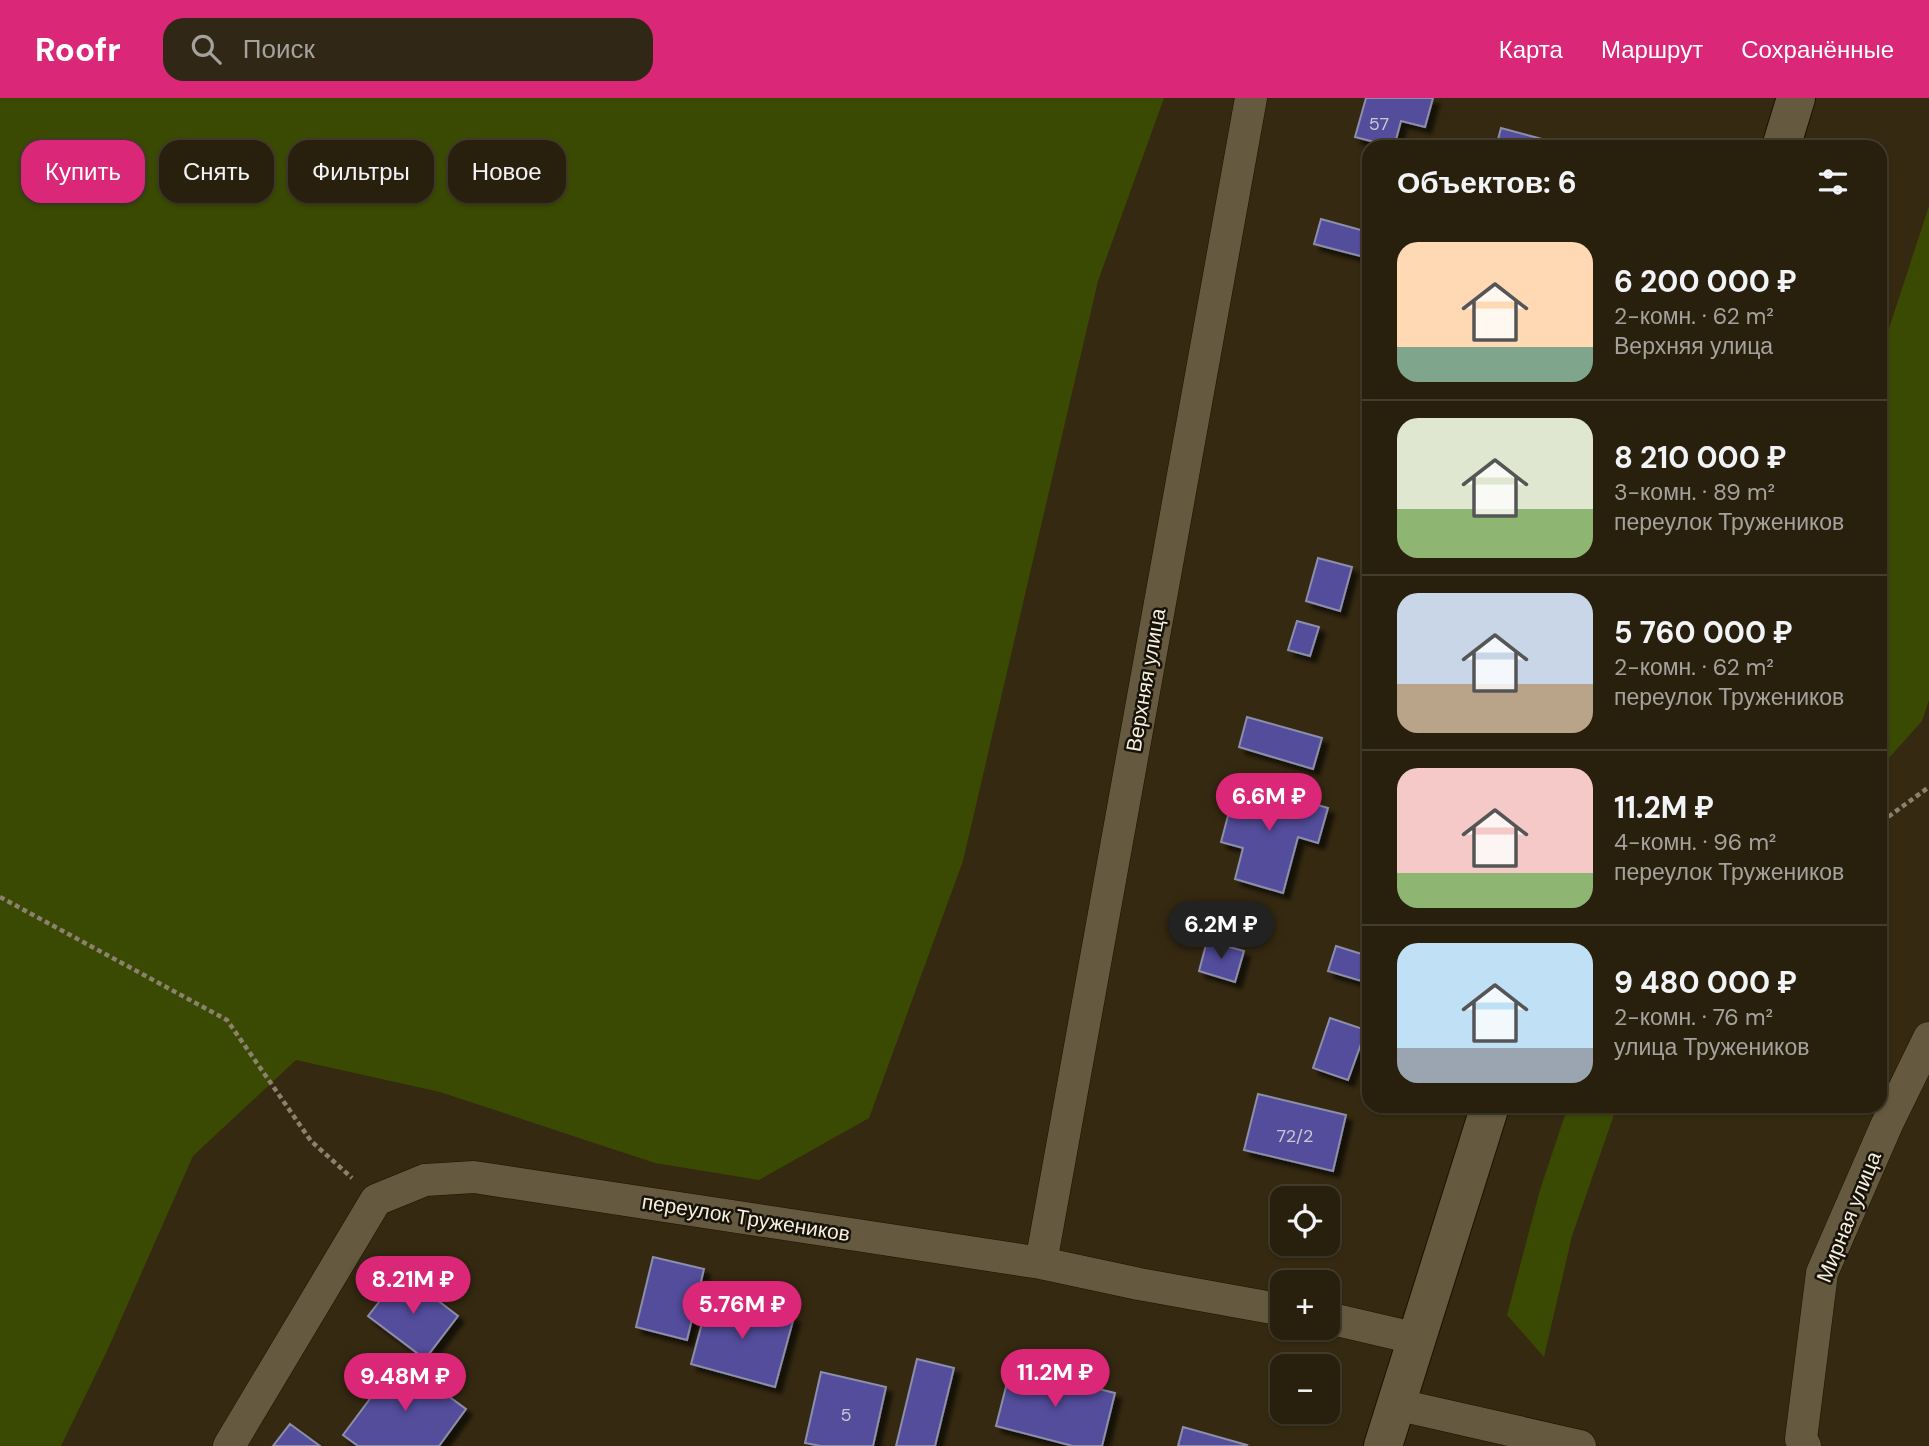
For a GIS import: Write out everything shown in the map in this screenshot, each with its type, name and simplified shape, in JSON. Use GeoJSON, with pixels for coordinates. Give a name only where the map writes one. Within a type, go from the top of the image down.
{"type":"FeatureCollection","features":[{"type":"Feature","properties":{"kind":"street","name":"Верхняя улица"},"geometry":{"type":"LineString","coordinates":[[1041,1262],[1251,98]]}},
{"type":"Feature","properties":{"kind":"street"},"geometry":{"type":"LineString","coordinates":[[1783,140],[1796,98]]}},
{"type":"Feature","properties":{"kind":"street","name":"Мирная улица"},"geometry":{"type":"LineString","coordinates":[[1805,1446],[1801,1439],[1822,1273],[1887,1124],[1929,1038]]}},
{"type":"Feature","properties":{"kind":"street"},"geometry":{"type":"LineString","coordinates":[[1383,1446],[1488,1113]]}},
{"type":"Feature","properties":{"kind":"street","name":"переулок Тружеников"},"geometry":{"type":"LineString","coordinates":[[376,1200],[425,1180],[474,1177],[1041,1262],[1139,1284],[1270,1308]]}},
{"type":"Feature","properties":{"kind":"street"},"geometry":{"type":"LineString","coordinates":[[229,1446],[288,1343],[376,1200]]}},
{"type":"Feature","properties":{"kind":"street"},"geometry":{"type":"LineString","coordinates":[[1340,1321],[1418,1339]]}},
{"type":"Feature","properties":{"kind":"street"},"geometry":{"type":"LineString","coordinates":[[1395,1404],[1580,1446]]}},
{"type":"Feature","properties":{"kind":"path"},"geometry":{"type":"LineString","coordinates":[[1887,817],[1929,787]]}},
{"type":"Feature","properties":{"kind":"path"},"geometry":{"type":"LineString","coordinates":[[0,897],[227,1020],[311,1141],[376,1200]]}},
{"type":"Feature","properties":{"kind":"green space"},"geometry":{"type":"Polygon","coordinates":[[[0,98],[1164,98],[1098,281],[963,861],[869,1118],[759,1180],[655,1163],[440,1092],[296,1060],[193,1156],[107,1351],[61,1446],[0,1446],[0,98]]]}},
{"type":"Feature","properties":{"kind":"green space"},"geometry":{"type":"Polygon","coordinates":[[[1929,206],[1929,700],[1922,721],[1887,760],[1887,335],[1929,206]]]}},
{"type":"Feature","properties":{"kind":"green space"},"geometry":{"type":"Polygon","coordinates":[[[1566,1113],[1615,1113],[1572,1236],[1544,1357],[1507,1315],[1540,1190],[1566,1113]]]}},
{"type":"Feature","properties":{"kind":"building"},"geometry":{"type":"Polygon","coordinates":[[[1366,98],[1433,98],[1425,127],[1401,121],[1396,140],[1367,140],[1355,137],[1366,98]]]}},
{"type":"Feature","properties":{"kind":"building"},"geometry":{"type":"Polygon","coordinates":[[[1501,128],[1542,139],[1542,140],[1498,140],[1501,128]]]}},
{"type":"Feature","properties":{"kind":"building"},"geometry":{"type":"Polygon","coordinates":[[[1321,219],[1362,230],[1362,256],[1314,244],[1321,219]]]}},
{"type":"Feature","properties":{"kind":"building"},"geometry":{"type":"Polygon","coordinates":[[[1318,558],[1352,567],[1340,611],[1306,601],[1318,558]]]}},
{"type":"Feature","properties":{"kind":"building"},"geometry":{"type":"Polygon","coordinates":[[[1297,621],[1319,627],[1310,656],[1288,650],[1297,621]]]}},
{"type":"Feature","properties":{"kind":"building"},"geometry":{"type":"Polygon","coordinates":[[[1247,717],[1322,738],[1313,769],[1239,747],[1247,717]]]}},
{"type":"Feature","properties":{"kind":"building"},"geometry":{"type":"Polygon","coordinates":[[[1237,782],[1328,808],[1318,843],[1298,837],[1283,893],[1235,879],[1243,848],[1221,842],[1237,782]]]}},
{"type":"Feature","properties":{"kind":"building"},"geometry":{"type":"Polygon","coordinates":[[[1207,941],[1244,951],[1235,982],[1199,971],[1207,941]]]}},
{"type":"Feature","properties":{"kind":"building"},"geometry":{"type":"Polygon","coordinates":[[[1336,946],[1362,954],[1362,981],[1328,971],[1336,946]]]}},
{"type":"Feature","properties":{"kind":"building"},"geometry":{"type":"Polygon","coordinates":[[[1330,1018],[1362,1029],[1362,1041],[1348,1080],[1313,1068],[1330,1018]]]}},
{"type":"Feature","properties":{"kind":"building"},"geometry":{"type":"Polygon","coordinates":[[[1258,1094],[1346,1115],[1333,1171],[1244,1150],[1258,1094]]]}},
{"type":"Feature","properties":{"kind":"building"},"geometry":{"type":"Polygon","coordinates":[[[653,1257],[704,1269],[687,1340],[636,1327],[653,1257]]]}},
{"type":"Feature","properties":{"kind":"building"},"geometry":{"type":"Polygon","coordinates":[[[402,1273],[458,1316],[425,1359],[368,1316],[402,1273]]]}},
{"type":"Feature","properties":{"kind":"building"},"geometry":{"type":"Polygon","coordinates":[[[710,1294],[794,1317],[775,1387],[691,1364],[710,1294]]]}},
{"type":"Feature","properties":{"kind":"building"},"geometry":{"type":"Polygon","coordinates":[[[917,1359],[954,1368],[935,1446],[896,1446],[917,1359]]]}},
{"type":"Feature","properties":{"kind":"building"},"geometry":{"type":"Polygon","coordinates":[[[399,1360],[466,1409],[439,1446],[358,1446],[343,1435],[399,1360]]]}},
{"type":"Feature","properties":{"kind":"building"},"geometry":{"type":"Polygon","coordinates":[[[1011,1367],[1115,1393],[1102,1446],[1073,1446],[996,1426],[1011,1367]]]}},
{"type":"Feature","properties":{"kind":"building"},"geometry":{"type":"Polygon","coordinates":[[[821,1372],[886,1387],[873,1446],[821,1446],[805,1443],[821,1372]]]}},
{"type":"Feature","properties":{"kind":"building"},"geometry":{"type":"Polygon","coordinates":[[[290,1424],[320,1446],[273,1446],[290,1424]]]}},
{"type":"Feature","properties":{"kind":"building"},"geometry":{"type":"Polygon","coordinates":[[[1183,1427],[1247,1445],[1178,1446],[1183,1427]]]}}]}
